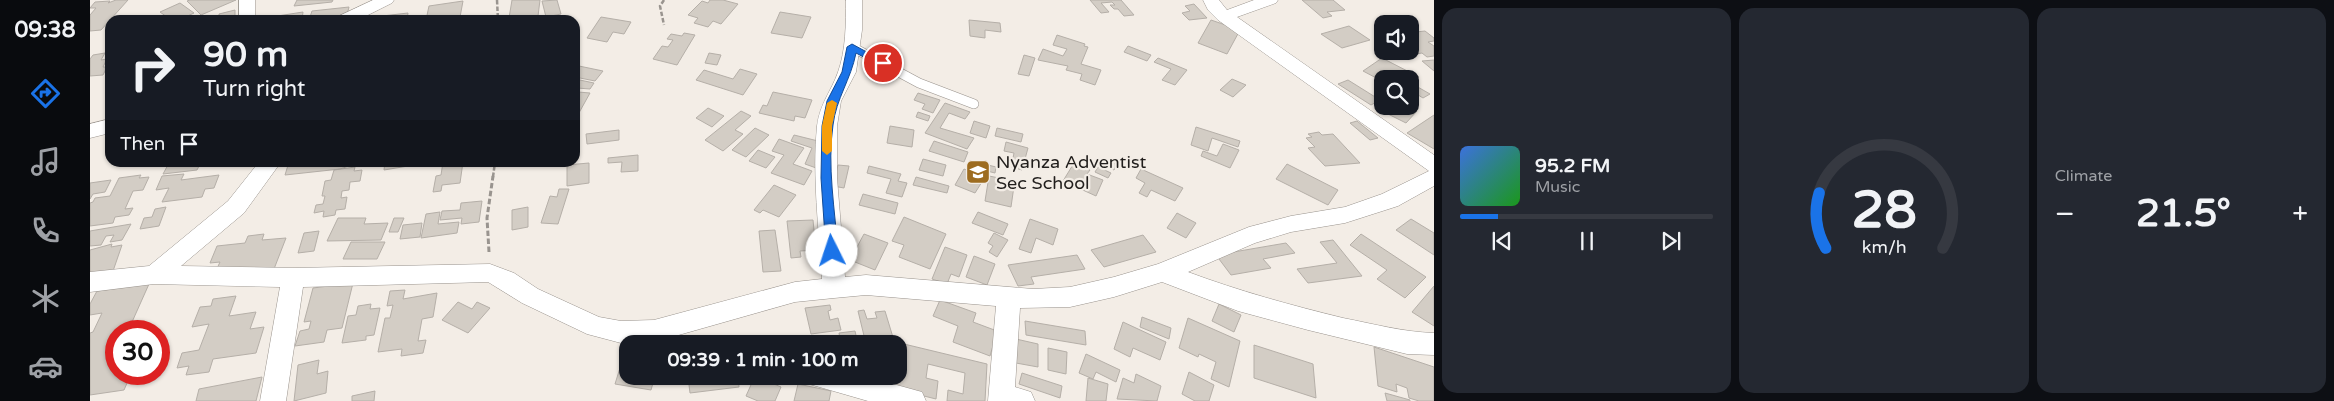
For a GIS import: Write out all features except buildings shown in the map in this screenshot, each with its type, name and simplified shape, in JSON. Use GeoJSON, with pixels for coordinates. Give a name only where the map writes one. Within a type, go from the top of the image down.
{"type":"FeatureCollection","features":[{"type":"Feature","properties":{"kind":"street"},"geometry":{"type":"LineString","coordinates":[[247,0],[247,15]]}},
{"type":"Feature","properties":{"kind":"street"},"geometry":{"type":"LineString","coordinates":[[355,15],[386,0]]}},
{"type":"Feature","properties":{"kind":"street"},"geometry":{"type":"LineString","coordinates":[[834,288],[827,178],[827,126],[832,101],[847,72],[852,47],[854,0]]}},
{"type":"Feature","properties":{"kind":"street"},"geometry":{"type":"LineString","coordinates":[[1211,0],[1214,7],[1224,16],[1434,166]]}},
{"type":"Feature","properties":{"kind":"street"},"geometry":{"type":"LineString","coordinates":[[1224,16],[1270,0]]}},
{"type":"Feature","properties":{"kind":"street"},"geometry":{"type":"LineString","coordinates":[[90,131],[105,127]]}},
{"type":"Feature","properties":{"kind":"street"},"geometry":{"type":"LineString","coordinates":[[154,275],[236,207],[267,167]]}},
{"type":"Feature","properties":{"kind":"street"},"geometry":{"type":"LineString","coordinates":[[90,282],[154,275],[293,278],[490,273],[506,280],[530,296],[596,327],[621,332],[654,331],[794,292],[866,285],[1033,299],[1070,297],[1114,287],[1163,272],[1249,236],[1291,224],[1345,216],[1390,200],[1434,177]]}},
{"type":"Feature","properties":{"kind":"street"},"geometry":{"type":"LineString","coordinates":[[1163,272],[1238,301],[1308,320],[1407,343],[1434,344]]}},
{"type":"Feature","properties":{"kind":"street"},"geometry":{"type":"LineString","coordinates":[[273,401],[293,278]]}},
{"type":"Feature","properties":{"kind":"street"},"geometry":{"type":"LineString","coordinates":[[1008,400],[1009,296]]}},
{"type":"Feature","properties":{"kind":"street"},"geometry":{"type":"LineString","coordinates":[[852,385],[913,401]]}},
{"type":"Feature","properties":{"kind":"lane"},"geometry":{"type":"LineString","coordinates":[[852,47],[919,83],[974,104]]}},
{"type":"Feature","properties":{"kind":"path"},"geometry":{"type":"LineString","coordinates":[[496,0],[498,15]]}},
{"type":"Feature","properties":{"kind":"path"},"geometry":{"type":"LineString","coordinates":[[664,0],[660,6],[664,25]]}},
{"type":"Feature","properties":{"kind":"path"},"geometry":{"type":"LineString","coordinates":[[490,273],[487,218],[494,167]]}},
{"type":"Feature","properties":{"kind":"slow traffic"},"geometry":{"type":"LineString","coordinates":[[827,151],[827,126],[832,103]]}},
{"type":"Feature","properties":{"kind":"place","name":"Nyanza Adventist Sec School"},"geometry":{"type":"Point","coordinates":[978,172]}},
{"type":"Feature","properties":{"kind":"route"},"geometry":{"type":"LineString","coordinates":[[832,251],[827,178],[827,126],[832,101],[847,72],[852,47],[883,63]]}}]}
